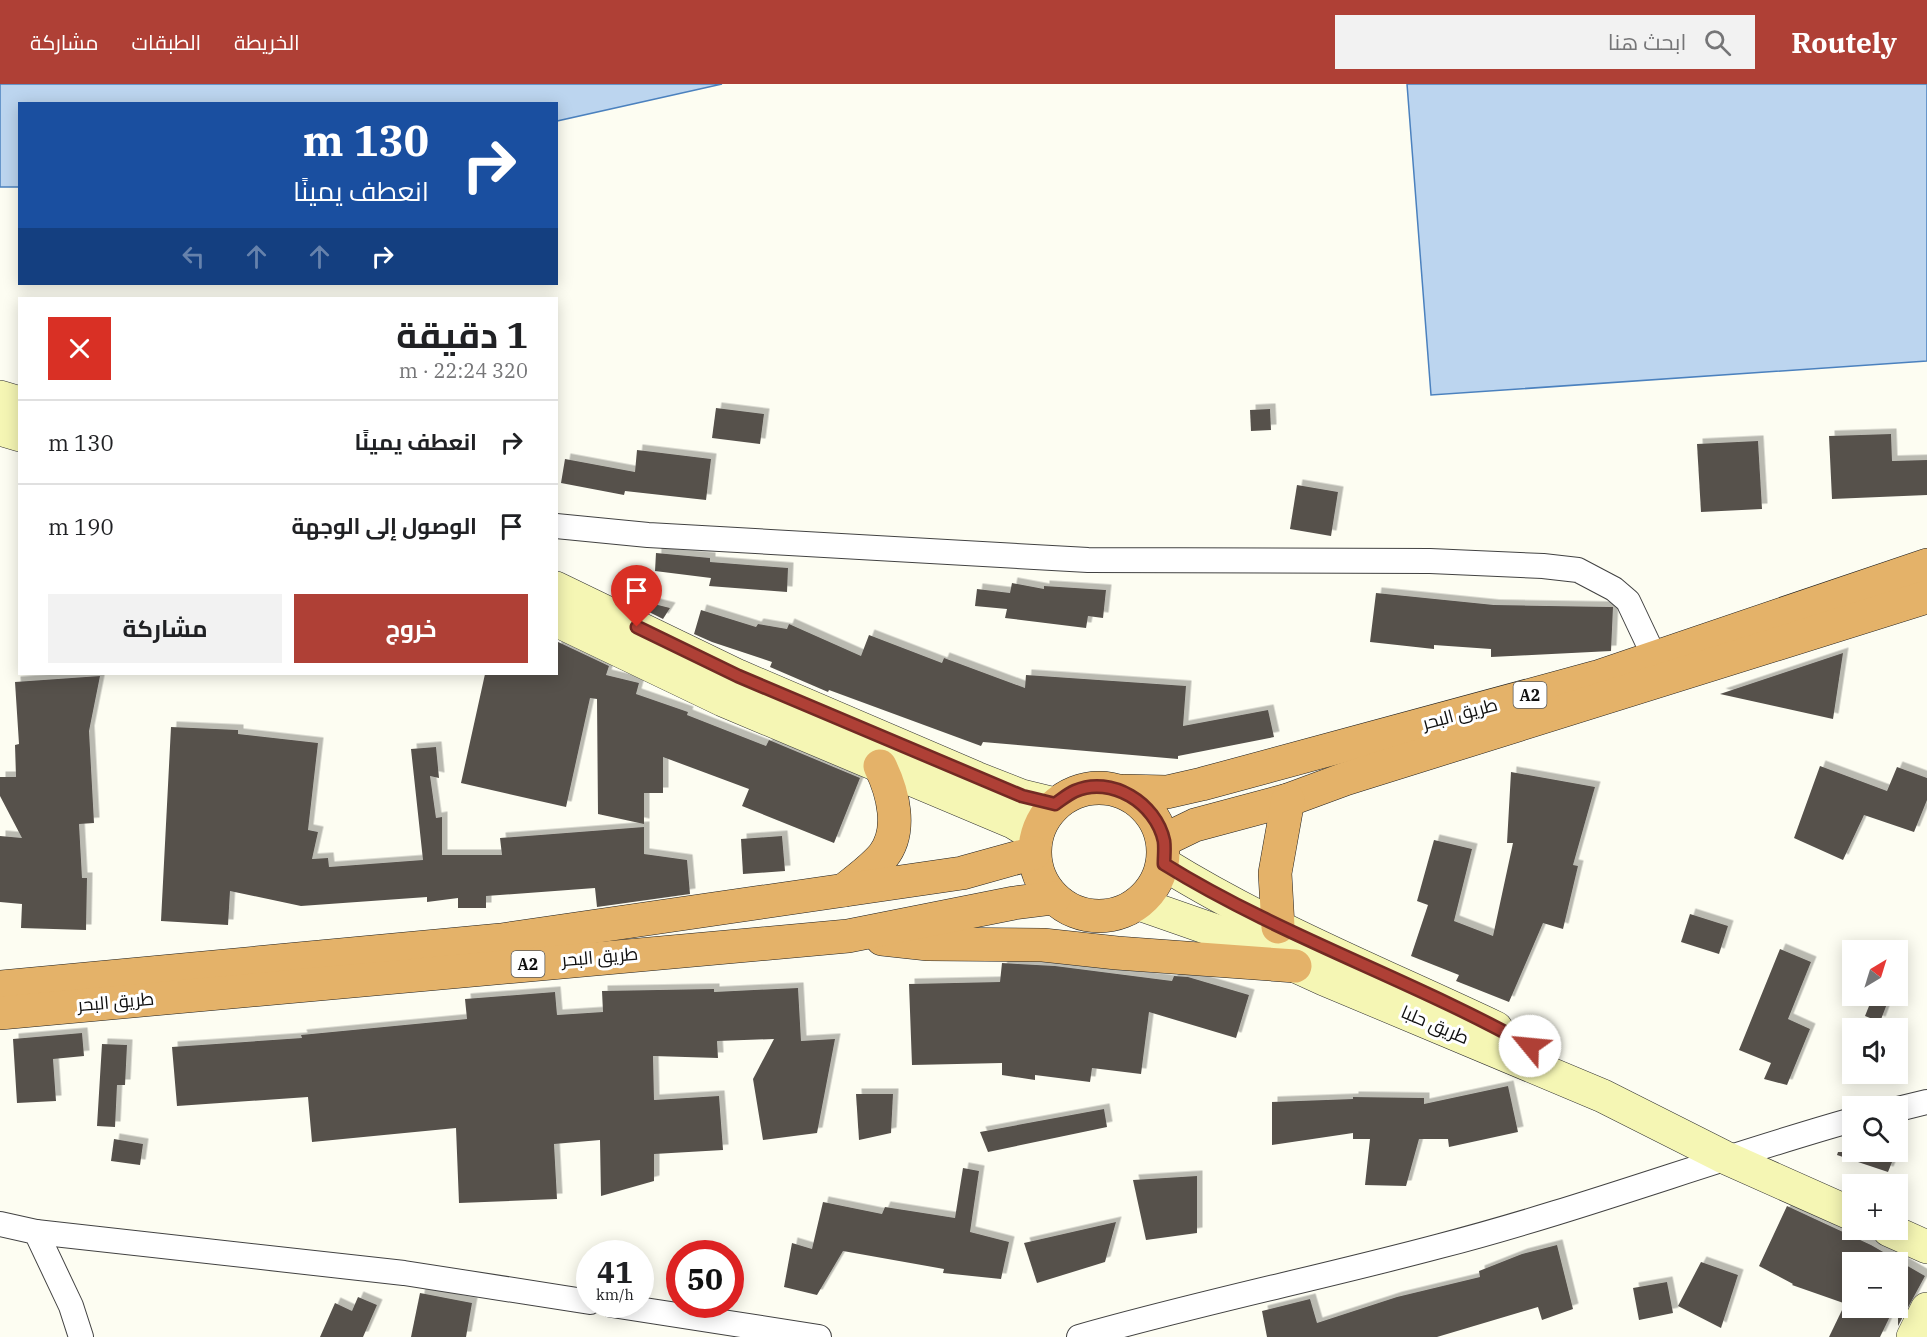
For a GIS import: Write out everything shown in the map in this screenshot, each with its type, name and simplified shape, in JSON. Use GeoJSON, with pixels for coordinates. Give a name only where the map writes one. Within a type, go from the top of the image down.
{"type":"FeatureCollection","features":[{"type":"Feature","properties":{"kind":"highway","name":"طريق البحر"},"geometry":{"type":"LineString","coordinates":[[1164,852],[1195,825],[1288,800],[1601,687],[1654,656],[1927,565]]}},
{"type":"Feature","properties":{"kind":"highway","name":"طريق البحر"},"geometry":{"type":"LineString","coordinates":[[1124,791],[1167,792],[1203,784],[1601,687],[1927,597]]}},
{"type":"Feature","properties":{"kind":"highway"},"geometry":{"type":"LineString","coordinates":[[844,890],[885,854],[893,829],[894,804],[889,784],[880,766]]}},
{"type":"Feature","properties":{"kind":"highway","name":"A2"},"geometry":{"type":"LineString","coordinates":[[1035,845],[1043,819],[1055,804],[1076,790],[1100,786],[1124,791],[1150,811],[1164,852]]}},
{"type":"Feature","properties":{"kind":"highway"},"geometry":{"type":"LineString","coordinates":[[1278,927],[1275,873],[1288,800]]}},
{"type":"Feature","properties":{"kind":"highway","name":"طريق البحر"},"geometry":{"type":"LineString","coordinates":[[623,939],[844,890],[962,873],[1035,845]]}},
{"type":"Feature","properties":{"kind":"highway"},"geometry":{"type":"LineString","coordinates":[[1035,845],[1040,878],[1054,898],[1073,911],[1095,917],[1118,914],[1138,904],[1155,886],[1164,852]]}},
{"type":"Feature","properties":{"kind":"highway","name":"طريق البحر"},"geometry":{"type":"LineString","coordinates":[[1,1000],[501,940],[848,936],[1014,903],[1054,898]]}},
{"type":"Feature","properties":{"kind":"highway"},"geometry":{"type":"LineString","coordinates":[[848,936],[928,944],[1043,945],[1117,953],[1295,966]]}},
{"type":"Feature","properties":{"kind":"main road"},"geometry":{"type":"LineString","coordinates":[[0,397],[18,402]]}},
{"type":"Feature","properties":{"kind":"main road"},"geometry":{"type":"LineString","coordinates":[[0,429],[18,434]]}},
{"type":"Feature","properties":{"kind":"main road"},"geometry":{"type":"LineString","coordinates":[[558,589],[730,688],[880,766],[1013,822],[1035,845]]}},
{"type":"Feature","properties":{"kind":"main road"},"geometry":{"type":"LineString","coordinates":[[558,621],[730,688],[1022,796],[1055,804]]}},
{"type":"Feature","properties":{"kind":"main road","name":"طريق حلبا"},"geometry":{"type":"LineString","coordinates":[[1164,852],[1205,889],[1278,927],[1512,1036],[1564,1065],[1603,1096]]}},
{"type":"Feature","properties":{"kind":"main road","name":"طريق حلبا"},"geometry":{"type":"LineString","coordinates":[[1138,904],[1228,935],[1295,966],[1603,1096]]}},
{"type":"Feature","properties":{"kind":"main road"},"geometry":{"type":"LineString","coordinates":[[1603,1096],[1724,1157],[1842,1210]]}},
{"type":"Feature","properties":{"kind":"main road"},"geometry":{"type":"LineString","coordinates":[[1908,1238],[1927,1247]]}},
{"type":"Feature","properties":{"kind":"main road"},"geometry":{"type":"LineString","coordinates":[[1913,1337],[1927,1309]]}},
{"type":"Feature","properties":{"kind":"street"},"geometry":{"type":"LineString","coordinates":[[558,526],[648,535],[1088,560],[1430,561],[1543,566],[1578,570],[1614,589],[1628,601],[1654,656]]}},
{"type":"Feature","properties":{"kind":"street"},"geometry":{"type":"LineString","coordinates":[[1908,1107],[1927,1102]]}},
{"type":"Feature","properties":{"kind":"street"},"geometry":{"type":"LineString","coordinates":[[1079,1337],[1442,1246],[1618,1193],[1724,1157],[1842,1123]]}},
{"type":"Feature","properties":{"kind":"street"},"geometry":{"type":"LineString","coordinates":[[0,1224],[36,1232],[404,1273],[576,1300]]}},
{"type":"Feature","properties":{"kind":"street"},"geometry":{"type":"LineString","coordinates":[[36,1232],[71,1306],[81,1337]]}},
{"type":"Feature","properties":{"kind":"street"},"geometry":{"type":"LineString","coordinates":[[654,1311],[819,1337]]}},
{"type":"Feature","properties":{"kind":"water"},"geometry":{"type":"Polygon","coordinates":[[[0,84],[722,84],[558,121],[558,102],[18,102],[18,187],[0,187],[0,84]]]}},
{"type":"Feature","properties":{"kind":"water"},"geometry":{"type":"Polygon","coordinates":[[[1407,84],[1927,84],[1927,361],[1431,395],[1407,84]]]}},
{"type":"Feature","properties":{"kind":"building"},"geometry":{"type":"Polygon","coordinates":[[[716,408],[764,414],[760,444],[712,438],[716,408]]]}},
{"type":"Feature","properties":{"kind":"building"},"geometry":{"type":"Polygon","coordinates":[[[1270,409],[1271,430],[1251,431],[1250,410],[1270,409]]]}},
{"type":"Feature","properties":{"kind":"building"},"geometry":{"type":"Polygon","coordinates":[[[1891,434],[1892,461],[1927,460],[1927,495],[1832,499],[1829,436],[1891,434]]]}},
{"type":"Feature","properties":{"kind":"building"},"geometry":{"type":"Polygon","coordinates":[[[1758,441],[1762,509],[1701,512],[1697,444],[1758,441]]]}},
{"type":"Feature","properties":{"kind":"building"},"geometry":{"type":"Polygon","coordinates":[[[637,450],[711,459],[706,500],[625,491],[624,495],[561,483],[565,459],[635,472],[637,450]]]}},
{"type":"Feature","properties":{"kind":"building"},"geometry":{"type":"Polygon","coordinates":[[[1297,485],[1338,492],[1331,536],[1290,529],[1297,485]]]}},
{"type":"Feature","properties":{"kind":"building"},"geometry":{"type":"Polygon","coordinates":[[[656,553],[710,558],[710,562],[788,568],[787,592],[709,586],[711,578],[655,571],[656,553]]]}},
{"type":"Feature","properties":{"kind":"building"},"geometry":{"type":"Polygon","coordinates":[[[1012,583],[1044,589],[1044,586],[1106,590],[1103,618],[1088,616],[1086,628],[1005,618],[1007,609],[975,606],[977,589],[1010,593],[1012,583]]]}},
{"type":"Feature","properties":{"kind":"building"},"geometry":{"type":"Polygon","coordinates":[[[1376,593],[1494,605],[1613,607],[1611,651],[1491,657],[1491,649],[1434,645],[1434,649],[1370,642],[1376,593]]]}},
{"type":"Feature","properties":{"kind":"building"},"geometry":{"type":"Polygon","coordinates":[[[634,599],[670,608],[663,619],[633,604],[634,599]]]}},
{"type":"Feature","properties":{"kind":"building"},"geometry":{"type":"Polygon","coordinates":[[[701,610],[756,627],[758,624],[787,629],[789,624],[861,656],[869,635],[942,663],[944,658],[1025,688],[1026,675],[1186,686],[1183,726],[1268,710],[1274,737],[1178,756],[1178,759],[983,742],[981,746],[829,690],[828,692],[770,667],[772,662],[694,634],[701,610]]]}},
{"type":"Feature","properties":{"kind":"building"},"geometry":{"type":"Polygon","coordinates":[[[558,642],[609,666],[606,675],[639,683],[636,694],[688,712],[687,715],[766,746],[769,740],[860,778],[834,843],[742,806],[749,789],[663,757],[663,793],[644,793],[644,824],[598,814],[597,699],[590,698],[566,807],[461,783],[485,675],[558,675],[558,642]]]}},
{"type":"Feature","properties":{"kind":"building"},"geometry":{"type":"Polygon","coordinates":[[[1843,653],[1833,719],[1720,694],[1843,653]]]}},
{"type":"Feature","properties":{"kind":"building"},"geometry":{"type":"Polygon","coordinates":[[[100,676],[89,731],[94,823],[79,824],[82,878],[87,878],[86,930],[21,928],[22,904],[0,902],[0,836],[22,838],[0,796],[0,777],[16,777],[15,745],[19,744],[15,682],[100,676]]]}},
{"type":"Feature","properties":{"kind":"building"},"geometry":{"type":"Polygon","coordinates":[[[171,727],[238,730],[238,734],[318,743],[308,830],[318,832],[312,859],[328,858],[329,867],[423,860],[411,749],[436,747],[439,778],[430,776],[436,818],[442,817],[442,855],[502,855],[500,838],[644,827],[644,854],[687,860],[690,894],[597,907],[595,888],[486,896],[486,908],[458,908],[458,898],[427,902],[427,897],[301,906],[230,891],[228,925],[161,921],[171,727]]]}},
{"type":"Feature","properties":{"kind":"building"},"geometry":{"type":"Polygon","coordinates":[[[1820,766],[1887,791],[1897,767],[1927,778],[1927,800],[1914,832],[1864,815],[1843,860],[1794,838],[1820,766]]]}},
{"type":"Feature","properties":{"kind":"building"},"geometry":{"type":"Polygon","coordinates":[[[1511,772],[1595,787],[1573,865],[1578,866],[1563,929],[1543,923],[1509,1002],[1456,981],[1459,975],[1411,956],[1428,905],[1417,901],[1434,840],[1472,849],[1454,921],[1493,936],[1513,843],[1507,843],[1511,772]]]}},
{"type":"Feature","properties":{"kind":"building"},"geometry":{"type":"Polygon","coordinates":[[[782,836],[785,871],[743,874],[741,839],[782,836]]]}},
{"type":"Feature","properties":{"kind":"building"},"geometry":{"type":"Polygon","coordinates":[[[1690,914],[1728,926],[1719,954],[1681,942],[1690,914]]]}},
{"type":"Feature","properties":{"kind":"building"},"geometry":{"type":"Polygon","coordinates":[[[1780,949],[1811,962],[1788,1019],[1810,1029],[1787,1085],[1764,1079],[1771,1063],[1739,1050],[1780,949]]]}},
{"type":"Feature","properties":{"kind":"building"},"geometry":{"type":"Polygon","coordinates":[[[1002,963],[1055,966],[1172,981],[1174,976],[1188,977],[1249,995],[1236,1038],[1149,1012],[1141,1074],[1092,1068],[1090,1082],[1035,1075],[1035,1080],[1002,1075],[1002,1063],[912,1065],[909,984],[1000,982],[1002,963]]]}},
{"type":"Feature","properties":{"kind":"building"},"geometry":{"type":"Polygon","coordinates":[[[798,988],[801,1041],[835,1039],[817,1133],[763,1140],[753,1079],[774,1039],[717,1041],[718,1058],[653,1056],[654,1100],[719,1096],[723,1150],[654,1154],[654,1181],[601,1196],[600,1140],[554,1144],[557,1199],[459,1203],[456,1128],[312,1142],[308,1097],[177,1106],[172,1047],[302,1038],[301,1035],[467,1019],[465,999],[555,992],[557,1015],[603,1012],[602,991],[714,989],[714,992],[798,988]]]}},
{"type":"Feature","properties":{"kind":"building"},"geometry":{"type":"Polygon","coordinates":[[[1869,1006],[1886,1006],[1882,1018],[1865,1016],[1869,1006]]]}},
{"type":"Feature","properties":{"kind":"building"},"geometry":{"type":"Polygon","coordinates":[[[82,1033],[84,1056],[53,1059],[56,1101],[17,1103],[13,1039],[82,1033]]]}},
{"type":"Feature","properties":{"kind":"building"},"geometry":{"type":"Polygon","coordinates":[[[102,1044],[127,1045],[125,1085],[117,1085],[115,1127],[97,1126],[102,1044]]]}},
{"type":"Feature","properties":{"kind":"building"},"geometry":{"type":"Polygon","coordinates":[[[1508,1086],[1518,1132],[1449,1147],[1448,1139],[1419,1139],[1406,1186],[1365,1185],[1370,1139],[1353,1139],[1353,1133],[1272,1145],[1272,1102],[1353,1099],[1353,1097],[1424,1098],[1424,1104],[1508,1086]]]}},
{"type":"Feature","properties":{"kind":"building"},"geometry":{"type":"Polygon","coordinates":[[[856,1094],[893,1094],[891,1133],[859,1140],[856,1094]]]}},
{"type":"Feature","properties":{"kind":"building"},"geometry":{"type":"Polygon","coordinates":[[[1104,1109],[1107,1127],[988,1152],[980,1132],[1104,1109]]]}},
{"type":"Feature","properties":{"kind":"building"},"geometry":{"type":"Polygon","coordinates":[[[114,1139],[143,1144],[140,1165],[111,1161],[114,1139]]]}},
{"type":"Feature","properties":{"kind":"building"},"geometry":{"type":"Polygon","coordinates":[[[1858,1162],[1892,1162],[1888,1172],[1858,1162]]]}},
{"type":"Feature","properties":{"kind":"building"},"geometry":{"type":"Polygon","coordinates":[[[963,1168],[979,1171],[970,1232],[1009,1242],[1001,1279],[943,1273],[944,1269],[843,1251],[817,1295],[784,1287],[792,1243],[812,1249],[823,1202],[882,1214],[885,1207],[955,1218],[963,1168]]]}},
{"type":"Feature","properties":{"kind":"building"},"geometry":{"type":"Polygon","coordinates":[[[1197,1176],[1197,1233],[1146,1240],[1133,1180],[1197,1176]]]}},
{"type":"Feature","properties":{"kind":"building"},"geometry":{"type":"Polygon","coordinates":[[[1787,1206],[1842,1232],[1842,1240],[1860,1240],[1883,1252],[1842,1252],[1842,1302],[1792,1285],[1759,1266],[1787,1206]]]}},
{"type":"Feature","properties":{"kind":"building"},"geometry":{"type":"Polygon","coordinates":[[[1116,1222],[1105,1262],[1037,1283],[1024,1243],[1116,1222]]]}},
{"type":"Feature","properties":{"kind":"building"},"geometry":{"type":"Polygon","coordinates":[[[1557,1245],[1573,1309],[1542,1320],[1538,1307],[1437,1337],[1267,1337],[1262,1311],[1310,1299],[1317,1323],[1397,1297],[1480,1277],[1479,1271],[1522,1254],[1557,1245]]]}},
{"type":"Feature","properties":{"kind":"building"},"geometry":{"type":"Polygon","coordinates":[[[1701,1262],[1738,1275],[1721,1328],[1678,1306],[1701,1262]]]}},
{"type":"Feature","properties":{"kind":"building"},"geometry":{"type":"Polygon","coordinates":[[[1908,1266],[1925,1276],[1908,1307],[1908,1266]]]}},
{"type":"Feature","properties":{"kind":"building"},"geometry":{"type":"Polygon","coordinates":[[[1667,1282],[1673,1313],[1639,1320],[1633,1288],[1667,1282]]]}},
{"type":"Feature","properties":{"kind":"building"},"geometry":{"type":"Polygon","coordinates":[[[420,1293],[472,1303],[466,1337],[411,1337],[420,1293]]]}},
{"type":"Feature","properties":{"kind":"building"},"geometry":{"type":"Polygon","coordinates":[[[358,1297],[377,1305],[363,1337],[320,1337],[335,1303],[352,1311],[358,1297]]]}},
{"type":"Feature","properties":{"kind":"building"},"geometry":{"type":"Polygon","coordinates":[[[1842,1310],[1842,1318],[1889,1318],[1880,1337],[1829,1337],[1842,1310]]]}},
{"type":"Feature","properties":{"kind":"route"},"geometry":{"type":"LineString","coordinates":[[637,627],[738,676],[1022,796],[1055,804],[1076,790],[1100,786],[1124,791],[1150,811],[1164,840],[1164,864],[1205,889],[1278,927],[1530,1046]]}}]}
